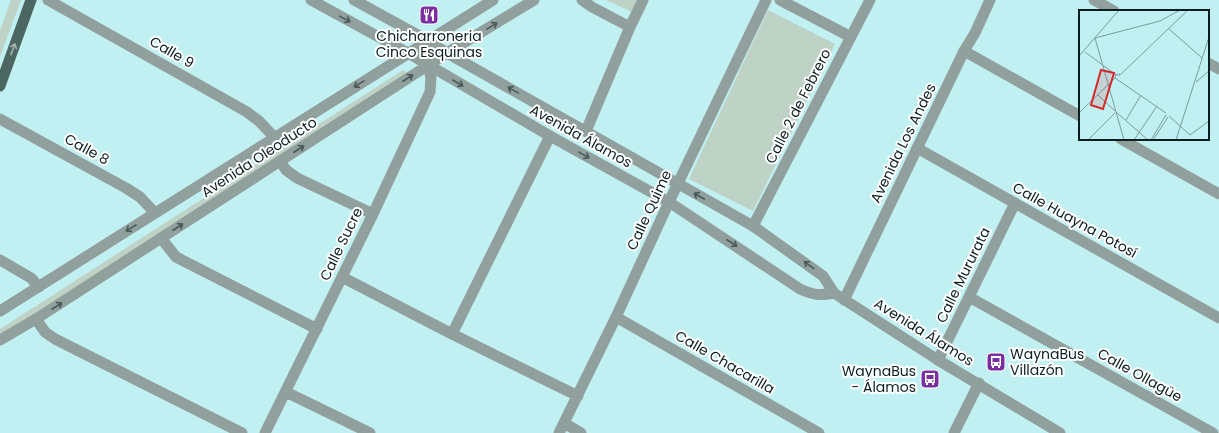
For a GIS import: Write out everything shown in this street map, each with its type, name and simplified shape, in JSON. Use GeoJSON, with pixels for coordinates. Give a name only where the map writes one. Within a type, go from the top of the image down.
{"type":"FeatureCollection","features":[{"type":"Feature","properties":{"kind":"main road"},"geometry":{"type":"LineString","coordinates":[[0,86],[31,0]]}},
{"type":"Feature","properties":{"kind":"street","name":"Calle 9"},"geometry":{"type":"LineString","coordinates":[[48,0],[247,112],[259,121],[274,138]]}},
{"type":"Feature","properties":{"kind":"street","name":"Avenida Álamos"},"geometry":{"type":"LineString","coordinates":[[311,0],[408,53],[550,136],[669,202],[800,289],[813,295],[839,297]]}},
{"type":"Feature","properties":{"kind":"street","name":"Avenida Álamos"},"geometry":{"type":"LineString","coordinates":[[354,0],[753,226],[823,276],[839,297],[938,360],[1060,433]]}},
{"type":"Feature","properties":{"kind":"street","name":"Avenida Oleoducto"},"geometry":{"type":"LineString","coordinates":[[0,311],[427,40],[493,0]]}},
{"type":"Feature","properties":{"kind":"street","name":"Avenida Oleoducto"},"geometry":{"type":"LineString","coordinates":[[0,340],[36,319],[446,53],[534,0]]}},
{"type":"Feature","properties":{"kind":"street"},"geometry":{"type":"LineString","coordinates":[[582,0],[630,27]]}},
{"type":"Feature","properties":{"kind":"street"},"geometry":{"type":"LineString","coordinates":[[586,131],[643,0]]}},
{"type":"Feature","properties":{"kind":"street","name":"Calle Quime"},"geometry":{"type":"LineString","coordinates":[[562,428],[766,0]]}},
{"type":"Feature","properties":{"kind":"street"},"geometry":{"type":"LineString","coordinates":[[780,0],[851,37]]}},
{"type":"Feature","properties":{"kind":"street","name":"Calle 2 de Febrero"},"geometry":{"type":"LineString","coordinates":[[753,226],[870,0]]}},
{"type":"Feature","properties":{"kind":"street","name":"Avenida Los Andes"},"geometry":{"type":"LineString","coordinates":[[839,297],[917,148],[990,0]]}},
{"type":"Feature","properties":{"kind":"street"},"geometry":{"type":"LineString","coordinates":[[1100,1],[1113,10]]}},
{"type":"Feature","properties":{"kind":"street"},"geometry":{"type":"LineString","coordinates":[[964,51],[1079,115]]}},
{"type":"Feature","properties":{"kind":"street"},"geometry":{"type":"LineString","coordinates":[[1209,64],[1219,69]]}},
{"type":"Feature","properties":{"kind":"street","name":"Calle Sucre"},"geometry":{"type":"LineString","coordinates":[[265,433],[373,214],[430,92],[428,65]]}},
{"type":"Feature","properties":{"kind":"street","name":"Calle 8"},"geometry":{"type":"LineString","coordinates":[[0,119],[126,188],[140,197],[155,213]]}},
{"type":"Feature","properties":{"kind":"street"},"geometry":{"type":"LineString","coordinates":[[452,334],[550,136]]}},
{"type":"Feature","properties":{"kind":"street"},"geometry":{"type":"LineString","coordinates":[[1123,140],[1219,194]]}},
{"type":"Feature","properties":{"kind":"street","name":"Calle Huayna Potosí"},"geometry":{"type":"LineString","coordinates":[[917,148],[1219,318]]}},
{"type":"Feature","properties":{"kind":"street"},"geometry":{"type":"LineString","coordinates":[[280,161],[286,170],[297,178],[373,214]]}},
{"type":"Feature","properties":{"kind":"street","name":"Calle Mururata"},"geometry":{"type":"LineString","coordinates":[[938,360],[1015,204]]}},
{"type":"Feature","properties":{"kind":"street"},"geometry":{"type":"LineString","coordinates":[[161,238],[176,257],[317,329]]}},
{"type":"Feature","properties":{"kind":"street"},"geometry":{"type":"LineString","coordinates":[[0,260],[31,278],[40,287]]}},
{"type":"Feature","properties":{"kind":"street"},"geometry":{"type":"LineString","coordinates":[[342,277],[452,334],[578,396]]}},
{"type":"Feature","properties":{"kind":"street","name":"Calle Ollagüe"},"geometry":{"type":"LineString","coordinates":[[969,297],[1213,433]]}},
{"type":"Feature","properties":{"kind":"street","name":"Calle Chacarilla"},"geometry":{"type":"LineString","coordinates":[[616,317],[819,433]]}},
{"type":"Feature","properties":{"kind":"street"},"geometry":{"type":"LineString","coordinates":[[36,319],[45,332],[55,340],[242,433]]}},
{"type":"Feature","properties":{"kind":"street"},"geometry":{"type":"LineString","coordinates":[[954,433],[978,383]]}},
{"type":"Feature","properties":{"kind":"street"},"geometry":{"type":"LineString","coordinates":[[286,392],[370,433]]}},
{"type":"Feature","properties":{"kind":"street"},"geometry":{"type":"LineString","coordinates":[[562,428],[581,433]]}},
{"type":"Feature","properties":{"kind":"green space"},"geometry":{"type":"Polygon","coordinates":[[[11,0],[21,0],[0,57],[0,30],[11,0]]]}},
{"type":"Feature","properties":{"kind":"green space"},"geometry":{"type":"Polygon","coordinates":[[[606,0],[640,0],[634,13],[606,0]]]}},
{"type":"Feature","properties":{"kind":"green space"},"geometry":{"type":"Polygon","coordinates":[[[768,10],[835,44],[753,211],[689,179],[768,10]]]}},
{"type":"Feature","properties":{"kind":"green space"},"geometry":{"type":"Polygon","coordinates":[[[403,70],[406,72],[406,76],[0,340],[0,329],[403,70]]]}},
{"type":"Feature","properties":{"kind":"place","name":"Chicharroneria Cinco Esquinas"},"geometry":{"type":"Point","coordinates":[429,15]}},
{"type":"Feature","properties":{"kind":"place","name":"WaynaBus Villazón"},"geometry":{"type":"Point","coordinates":[996,362]}},
{"type":"Feature","properties":{"kind":"place","name":"WaynaBus - Álamos"},"geometry":{"type":"Point","coordinates":[930,379]}}]}
